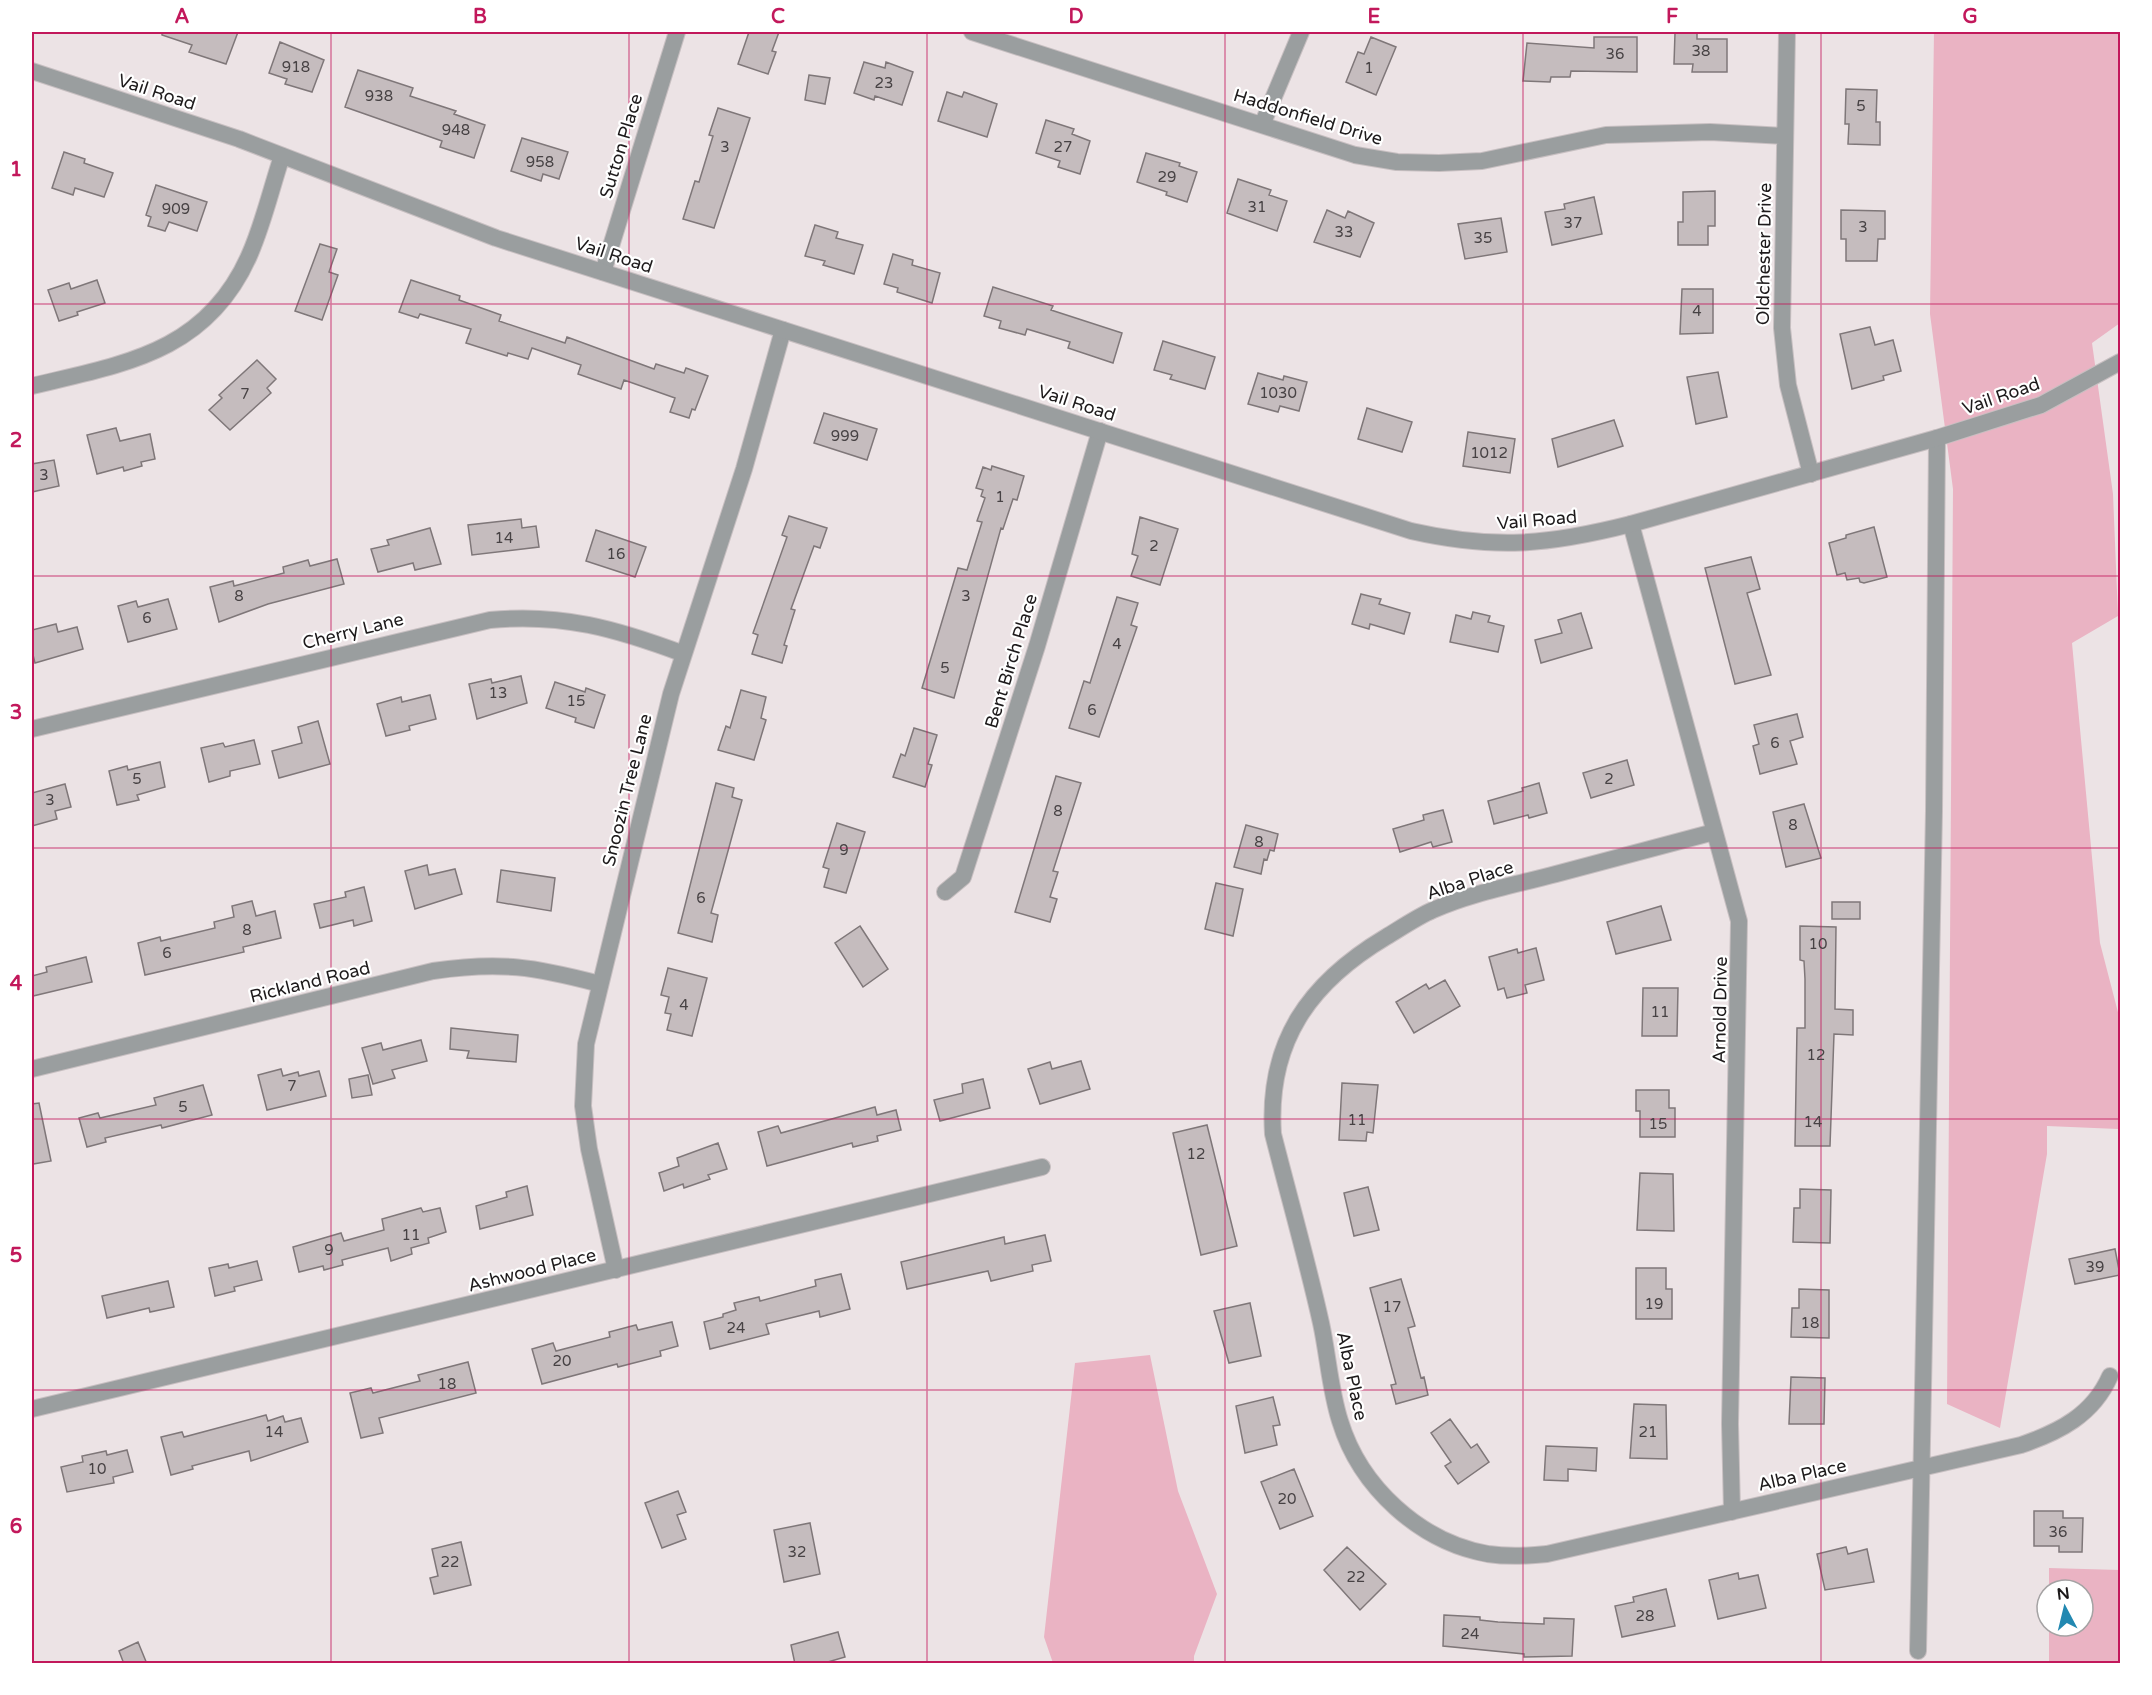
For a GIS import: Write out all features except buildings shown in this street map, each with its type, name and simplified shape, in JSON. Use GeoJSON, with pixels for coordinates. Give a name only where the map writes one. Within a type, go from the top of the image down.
{"type":"FeatureCollection","features":[{"type":"Feature","properties":{"kind":"street","name":"Sutton Place"},"geometry":{"type":"LineString","coordinates":[[603,272],[677,32]]}},
{"type":"Feature","properties":{"kind":"street","name":"Haddonfield Drive"},"geometry":{"type":"LineString","coordinates":[[972,32],[1355,155],[1396,162],[1439,163],[1482,160],[1606,135],[1710,132],[1785,136]]}},
{"type":"Feature","properties":{"kind":"street"},"geometry":{"type":"LineString","coordinates":[[1262,125],[1300,32]]}},
{"type":"Feature","properties":{"kind":"street","name":"Oldchester Drive"},"geometry":{"type":"LineString","coordinates":[[1787,32],[1782,328],[1784,363],[1811,474]]}},
{"type":"Feature","properties":{"kind":"street","name":"Vail Road"},"geometry":{"type":"LineString","coordinates":[[32,71],[239,139],[496,237],[1411,531],[1452,541],[1495,545],[1537,544],[1579,537],[1631,524],[1937,438],[2041,405],[2121,362]]}},
{"type":"Feature","properties":{"kind":"street"},"geometry":{"type":"LineString","coordinates":[[32,387],[152,354],[200,324],[231,288],[249,255],[282,156]]}},
{"type":"Feature","properties":{"kind":"street","name":"Snoozin Tree Lane"},"geometry":{"type":"LineString","coordinates":[[616,1269],[589,1149],[583,1106],[586,1044],[671,694],[744,469],[783,330]]}},
{"type":"Feature","properties":{"kind":"street","name":"Bent Birch Place"},"geometry":{"type":"LineString","coordinates":[[945,892],[963,877],[1037,646],[1100,431]]}},
{"type":"Feature","properties":{"kind":"street"},"geometry":{"type":"LineString","coordinates":[[1918,1651],[1929,1076],[1937,438]]}},
{"type":"Feature","properties":{"kind":"street","name":"Arnold Drive"},"geometry":{"type":"LineString","coordinates":[[1631,524],[1739,921],[1730,1424],[1732,1512]]}},
{"type":"Feature","properties":{"kind":"street","name":"Cherry Lane"},"geometry":{"type":"LineString","coordinates":[[32,729],[490,620],[528,618],[588,623],[630,634],[684,654]]}},
{"type":"Feature","properties":{"kind":"street","name":"Alba Place"},"geometry":{"type":"LineString","coordinates":[[1714,832],[1434,910],[1373,945],[1330,977],[1299,1016],[1282,1050],[1275,1077],[1271,1106],[1273,1134],[1320,1322],[1340,1420],[1361,1467],[1381,1493],[1400,1511],[1425,1529],[1448,1541],[1484,1553],[1519,1556],[1547,1554],[2021,1445],[2048,1436],[2072,1422],[2094,1404],[2110,1376]]}},
{"type":"Feature","properties":{"kind":"street","name":"Rickland Road"},"geometry":{"type":"LineString","coordinates":[[32,1069],[454,968],[504,965],[546,970],[600,984]]}},
{"type":"Feature","properties":{"kind":"street","name":"Ashwood Place"},"geometry":{"type":"LineString","coordinates":[[32,1409],[1042,1167]]}},
{"type":"Feature","properties":{"kind":"shaded area"},"geometry":{"type":"Polygon","coordinates":[[[1934,32],[2120,32],[2120,323],[2092,343],[2113,494],[2118,616],[2072,643],[2100,943],[2120,1020],[2120,1138],[2118,1129],[2047,1126],[2047,1154],[2000,1428],[1947,1404],[1953,489],[1930,314],[1934,32]]]}},
{"type":"Feature","properties":{"kind":"shaded area"},"geometry":{"type":"Polygon","coordinates":[[[1150,1355],[1178,1491],[1217,1594],[1194,1656],[1194,1663],[1053,1663],[1044,1637],[1075,1363],[1150,1355]]]}},
{"type":"Feature","properties":{"kind":"shaded area"},"geometry":{"type":"Polygon","coordinates":[[[2049,1568],[2120,1570],[2120,1663],[2049,1663],[2049,1638],[2095,1638],[2095,1578],[2049,1578],[2049,1568]]]}}]}
